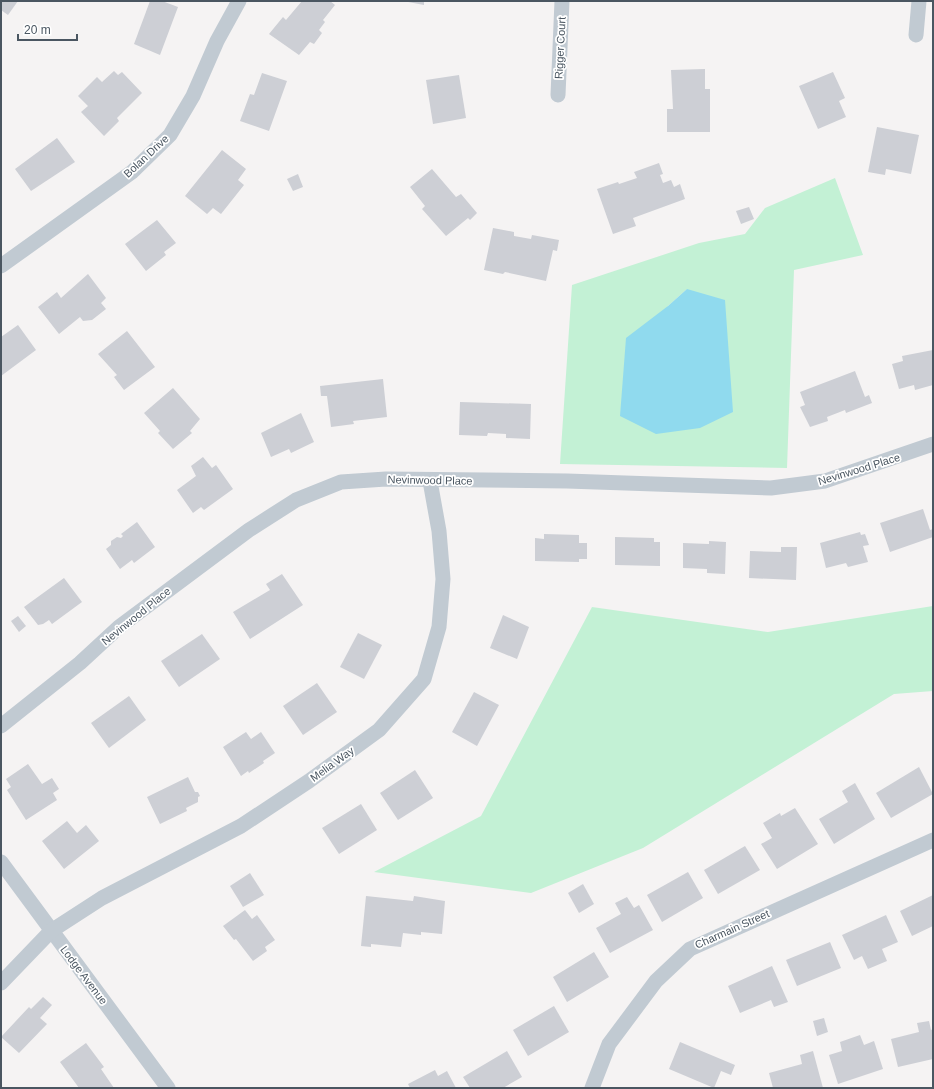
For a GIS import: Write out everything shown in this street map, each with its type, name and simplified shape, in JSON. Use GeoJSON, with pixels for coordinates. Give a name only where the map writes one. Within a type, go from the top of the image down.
{"type":"FeatureCollection","features":[{"type":"Feature","properties":{"kind":"street","name":"Bolan Drive"},"geometry":{"type":"LineString","coordinates":[[1,266],[132,172],[170,135],[193,96],[217,41],[239,1]]}},
{"type":"Feature","properties":{"kind":"street","name":"Rigger Court"},"geometry":{"type":"LineString","coordinates":[[558,95],[562,1]]}},
{"type":"Feature","properties":{"kind":"street"},"geometry":{"type":"LineString","coordinates":[[916,35],[919,1]]}},
{"type":"Feature","properties":{"kind":"street","name":"Nevinwood Place"},"geometry":{"type":"LineString","coordinates":[[1,726],[80,663],[119,627],[249,530],[296,500],[341,482],[386,479],[430,481],[567,481],[771,488],[826,481],[933,444]]}},
{"type":"Feature","properties":{"kind":"street","name":"Melia Way"},"geometry":{"type":"LineString","coordinates":[[1,983],[51,931],[102,898],[241,826],[309,781],[379,730],[424,679],[439,627],[443,579],[439,531],[430,481]]}},
{"type":"Feature","properties":{"kind":"street","name":"Charmain Street"},"geometry":{"type":"LineString","coordinates":[[592,1088],[609,1044],[656,981],[690,949],[933,840]]}},
{"type":"Feature","properties":{"kind":"street","name":"Lodge Avenue"},"geometry":{"type":"LineString","coordinates":[[1,862],[168,1088]]}},
{"type":"Feature","properties":{"kind":"green space"},"geometry":{"type":"Polygon","coordinates":[[[835,178],[863,255],[794,270],[787,468],[560,464],[572,285],[699,243],[745,234],[765,208],[835,178]],[[687,289],[668,306],[620,416],[687,289]]]}},
{"type":"Feature","properties":{"kind":"green space"},"geometry":{"type":"Polygon","coordinates":[[[933,606],[933,691],[894,694],[643,848],[531,893],[374,872],[481,816],[592,607],[768,632],[933,606]]]}},
{"type":"Feature","properties":{"kind":"water"},"geometry":{"type":"Polygon","coordinates":[[[687,289],[725,300],[733,412],[700,428],[656,434],[620,416],[626,338],[668,306],[687,289]]]}},
{"type":"Feature","properties":{"kind":"building"},"geometry":{"type":"Polygon","coordinates":[[[1,1],[18,1],[8,15],[1,10],[1,1]]]}},
{"type":"Feature","properties":{"kind":"building"},"geometry":{"type":"Polygon","coordinates":[[[150,1],[162,1],[178,7],[160,55],[134,44],[150,1]]]}},
{"type":"Feature","properties":{"kind":"building"},"geometry":{"type":"Polygon","coordinates":[[[302,1],[330,1],[335,5],[323,20],[325,22],[319,30],[322,33],[314,44],[310,42],[299,55],[269,34],[283,17],[286,20],[302,1]]]}},
{"type":"Feature","properties":{"kind":"building"},"geometry":{"type":"Polygon","coordinates":[[[403,1],[424,1],[424,5],[403,1]]]}},
{"type":"Feature","properties":{"kind":"building"},"geometry":{"type":"Polygon","coordinates":[[[705,69],[705,89],[710,89],[710,132],[667,132],[667,109],[673,109],[671,70],[705,69]]]}},
{"type":"Feature","properties":{"kind":"building"},"geometry":{"type":"Polygon","coordinates":[[[114,71],[118,75],[122,72],[142,93],[117,118],[119,121],[104,136],[81,112],[88,106],[78,96],[97,77],[102,82],[114,71]]]}},
{"type":"Feature","properties":{"kind":"building"},"geometry":{"type":"Polygon","coordinates":[[[833,72],[845,98],[839,101],[846,117],[818,129],[799,86],[833,72]]]}},
{"type":"Feature","properties":{"kind":"building"},"geometry":{"type":"Polygon","coordinates":[[[262,73],[287,81],[269,131],[240,121],[250,94],[254,95],[262,73]]]}},
{"type":"Feature","properties":{"kind":"building"},"geometry":{"type":"Polygon","coordinates":[[[459,75],[466,118],[433,124],[426,80],[459,75]]]}},
{"type":"Feature","properties":{"kind":"building"},"geometry":{"type":"Polygon","coordinates":[[[877,127],[919,135],[911,174],[886,169],[885,175],[868,172],[877,127]]]}},
{"type":"Feature","properties":{"kind":"building"},"geometry":{"type":"Polygon","coordinates":[[[57,138],[75,162],[31,191],[15,169],[57,138]]]}},
{"type":"Feature","properties":{"kind":"building"},"geometry":{"type":"Polygon","coordinates":[[[222,150],[246,169],[238,180],[244,185],[221,214],[213,208],[207,214],[185,196],[222,150]]]}},
{"type":"Feature","properties":{"kind":"building"},"geometry":{"type":"Polygon","coordinates":[[[659,163],[663,174],[660,175],[663,183],[671,180],[674,187],[680,184],[685,199],[633,218],[636,226],[613,234],[597,189],[637,178],[634,172],[659,163]]]}},
{"type":"Feature","properties":{"kind":"building"},"geometry":{"type":"Polygon","coordinates":[[[432,169],[456,197],[461,194],[477,213],[470,220],[468,218],[446,236],[422,209],[425,206],[410,187],[432,169]]]}},
{"type":"Feature","properties":{"kind":"building"},"geometry":{"type":"Polygon","coordinates":[[[298,174],[303,187],[293,191],[287,179],[298,174]]]}},
{"type":"Feature","properties":{"kind":"building"},"geometry":{"type":"Polygon","coordinates":[[[749,207],[754,219],[741,224],[736,211],[749,207]]]}},
{"type":"Feature","properties":{"kind":"building"},"geometry":{"type":"Polygon","coordinates":[[[157,220],[176,243],[164,252],[166,255],[146,271],[125,244],[157,220]]]}},
{"type":"Feature","properties":{"kind":"building"},"geometry":{"type":"Polygon","coordinates":[[[493,228],[514,232],[514,236],[531,239],[532,235],[559,240],[557,251],[553,250],[546,281],[505,272],[503,274],[484,270],[493,228]]]}},
{"type":"Feature","properties":{"kind":"building"},"geometry":{"type":"Polygon","coordinates":[[[88,274],[106,298],[101,303],[106,309],[92,320],[83,321],[80,317],[59,334],[38,307],[57,292],[61,298],[88,274]]]}},
{"type":"Feature","properties":{"kind":"building"},"geometry":{"type":"Polygon","coordinates":[[[18,325],[36,350],[1,376],[1,337],[18,325]]]}},
{"type":"Feature","properties":{"kind":"building"},"geometry":{"type":"Polygon","coordinates":[[[127,331],[155,367],[124,390],[114,377],[117,375],[98,354],[127,331]]]}},
{"type":"Feature","properties":{"kind":"building"},"geometry":{"type":"Polygon","coordinates":[[[933,350],[933,385],[915,390],[914,385],[899,389],[892,364],[903,361],[902,356],[933,350]]]}},
{"type":"Feature","properties":{"kind":"building"},"geometry":{"type":"Polygon","coordinates":[[[855,371],[865,397],[869,395],[872,403],[846,413],[845,410],[827,417],[828,421],[810,427],[800,407],[805,405],[800,392],[855,371]]]}},
{"type":"Feature","properties":{"kind":"building"},"geometry":{"type":"Polygon","coordinates":[[[383,379],[387,417],[353,421],[354,424],[331,427],[327,396],[321,396],[320,386],[383,379]]]}},
{"type":"Feature","properties":{"kind":"building"},"geometry":{"type":"Polygon","coordinates":[[[173,388],[200,419],[190,431],[192,433],[173,449],[158,433],[160,431],[144,413],[173,388]]]}},
{"type":"Feature","properties":{"kind":"building"},"geometry":{"type":"Polygon","coordinates":[[[460,402],[531,404],[530,439],[506,438],[506,434],[488,433],[487,436],[459,435],[460,402]]]}},
{"type":"Feature","properties":{"kind":"building"},"geometry":{"type":"Polygon","coordinates":[[[301,413],[314,442],[291,453],[289,449],[271,457],[261,433],[301,413]]]}},
{"type":"Feature","properties":{"kind":"building"},"geometry":{"type":"Polygon","coordinates":[[[203,457],[212,468],[216,465],[233,489],[204,510],[201,507],[193,513],[177,490],[196,476],[191,466],[203,457]]]}},
{"type":"Feature","properties":{"kind":"building"},"geometry":{"type":"Polygon","coordinates":[[[923,509],[930,530],[933,529],[933,537],[890,552],[880,523],[923,509]]]}},
{"type":"Feature","properties":{"kind":"building"},"geometry":{"type":"Polygon","coordinates":[[[137,522],[155,547],[134,563],[132,560],[120,569],[106,549],[111,545],[111,541],[117,537],[121,538],[123,536],[121,534],[137,522]]]}},
{"type":"Feature","properties":{"kind":"building"},"geometry":{"type":"Polygon","coordinates":[[[860,532],[861,535],[865,534],[869,545],[863,546],[868,562],[848,567],[846,563],[826,568],[820,543],[860,532]]]}},
{"type":"Feature","properties":{"kind":"building"},"geometry":{"type":"Polygon","coordinates":[[[544,534],[579,535],[579,543],[587,543],[587,559],[579,559],[579,562],[535,561],[535,538],[544,539],[544,534]]]}},
{"type":"Feature","properties":{"kind":"building"},"geometry":{"type":"Polygon","coordinates":[[[615,537],[654,538],[654,542],[660,542],[660,566],[615,565],[615,537]]]}},
{"type":"Feature","properties":{"kind":"building"},"geometry":{"type":"Polygon","coordinates":[[[709,541],[726,542],[725,574],[707,573],[707,569],[683,568],[683,543],[709,544],[709,541]]]}},
{"type":"Feature","properties":{"kind":"building"},"geometry":{"type":"Polygon","coordinates":[[[781,547],[797,547],[796,580],[749,578],[750,551],[781,552],[781,547]]]}},
{"type":"Feature","properties":{"kind":"building"},"geometry":{"type":"Polygon","coordinates":[[[282,574],[303,605],[250,639],[233,612],[270,590],[266,584],[282,574]]]}},
{"type":"Feature","properties":{"kind":"building"},"geometry":{"type":"Polygon","coordinates":[[[64,578],[82,602],[52,624],[49,620],[38,625],[24,607],[64,578]]]}},
{"type":"Feature","properties":{"kind":"building"},"geometry":{"type":"Polygon","coordinates":[[[503,615],[529,627],[517,659],[490,648],[503,615]]]}},
{"type":"Feature","properties":{"kind":"building"},"geometry":{"type":"Polygon","coordinates":[[[18,616],[26,626],[19,632],[11,621],[18,616]]]}},
{"type":"Feature","properties":{"kind":"building"},"geometry":{"type":"Polygon","coordinates":[[[358,633],[382,645],[364,679],[340,667],[358,633]]]}},
{"type":"Feature","properties":{"kind":"building"},"geometry":{"type":"Polygon","coordinates":[[[202,634],[220,659],[179,687],[161,661],[202,634]]]}},
{"type":"Feature","properties":{"kind":"building"},"geometry":{"type":"Polygon","coordinates":[[[317,683],[337,712],[303,735],[283,706],[317,683]]]}},
{"type":"Feature","properties":{"kind":"building"},"geometry":{"type":"Polygon","coordinates":[[[474,692],[499,705],[477,746],[452,732],[474,692]]]}},
{"type":"Feature","properties":{"kind":"building"},"geometry":{"type":"Polygon","coordinates":[[[129,696],[146,720],[109,748],[91,723],[129,696]]]}},
{"type":"Feature","properties":{"kind":"building"},"geometry":{"type":"Polygon","coordinates":[[[246,732],[251,739],[261,732],[275,753],[263,761],[264,763],[249,773],[248,771],[241,776],[223,747],[246,732]]]}},
{"type":"Feature","properties":{"kind":"building"},"geometry":{"type":"Polygon","coordinates":[[[28,764],[42,784],[52,778],[59,789],[53,793],[57,800],[26,820],[7,790],[11,787],[6,779],[28,764]]]}},
{"type":"Feature","properties":{"kind":"building"},"geometry":{"type":"Polygon","coordinates":[[[919,767],[933,794],[891,818],[876,793],[919,767]]]}},
{"type":"Feature","properties":{"kind":"building"},"geometry":{"type":"Polygon","coordinates":[[[415,770],[433,798],[398,820],[380,793],[415,770]]]}},
{"type":"Feature","properties":{"kind":"building"},"geometry":{"type":"Polygon","coordinates":[[[188,777],[195,792],[198,792],[200,796],[198,797],[198,802],[186,808],[187,811],[160,824],[147,797],[188,777]]]}},
{"type":"Feature","properties":{"kind":"building"},"geometry":{"type":"Polygon","coordinates":[[[855,783],[875,819],[834,844],[819,819],[848,802],[842,791],[855,783]]]}},
{"type":"Feature","properties":{"kind":"building"},"geometry":{"type":"Polygon","coordinates":[[[361,804],[377,830],[339,854],[322,828],[361,804]]]}},
{"type":"Feature","properties":{"kind":"building"},"geometry":{"type":"Polygon","coordinates":[[[795,808],[818,844],[777,869],[761,844],[772,838],[763,823],[780,813],[781,816],[795,808]]]}},
{"type":"Feature","properties":{"kind":"building"},"geometry":{"type":"Polygon","coordinates":[[[67,821],[77,833],[86,825],[99,841],[64,869],[42,841],[67,821]]]}},
{"type":"Feature","properties":{"kind":"building"},"geometry":{"type":"Polygon","coordinates":[[[745,846],[760,870],[718,894],[704,870],[745,846]]]}},
{"type":"Feature","properties":{"kind":"building"},"geometry":{"type":"Polygon","coordinates":[[[688,872],[703,898],[662,922],[647,895],[688,872]]]}},
{"type":"Feature","properties":{"kind":"building"},"geometry":{"type":"Polygon","coordinates":[[[250,873],[264,895],[243,907],[230,886],[250,873]]]}},
{"type":"Feature","properties":{"kind":"building"},"geometry":{"type":"Polygon","coordinates":[[[583,884],[594,904],[579,913],[568,893],[583,884]]]}},
{"type":"Feature","properties":{"kind":"building"},"geometry":{"type":"Polygon","coordinates":[[[933,895],[933,926],[912,936],[900,911],[933,895]]]}},
{"type":"Feature","properties":{"kind":"building"},"geometry":{"type":"Polygon","coordinates":[[[366,896],[413,901],[414,896],[445,901],[442,934],[421,932],[421,935],[403,933],[401,947],[371,944],[371,947],[361,946],[366,896]]]}},
{"type":"Feature","properties":{"kind":"building"},"geometry":{"type":"Polygon","coordinates":[[[627,897],[634,908],[639,905],[653,930],[610,953],[596,928],[621,914],[615,903],[627,897]]]}},
{"type":"Feature","properties":{"kind":"building"},"geometry":{"type":"Polygon","coordinates":[[[245,910],[252,919],[257,915],[275,940],[265,947],[267,951],[253,961],[236,939],[234,940],[223,926],[245,910]]]}},
{"type":"Feature","properties":{"kind":"building"},"geometry":{"type":"Polygon","coordinates":[[[886,915],[898,942],[882,949],[887,961],[868,969],[862,956],[854,960],[842,935],[886,915]]]}},
{"type":"Feature","properties":{"kind":"building"},"geometry":{"type":"Polygon","coordinates":[[[830,942],[841,968],[797,986],[786,960],[830,942]]]}},
{"type":"Feature","properties":{"kind":"building"},"geometry":{"type":"Polygon","coordinates":[[[594,952],[609,977],[567,1002],[553,977],[594,952]]]}},
{"type":"Feature","properties":{"kind":"building"},"geometry":{"type":"Polygon","coordinates":[[[772,966],[788,1002],[774,1007],[771,1000],[740,1013],[728,986],[772,966]]]}},
{"type":"Feature","properties":{"kind":"building"},"geometry":{"type":"Polygon","coordinates":[[[43,997],[52,1005],[40,1018],[47,1024],[19,1053],[1,1037],[29,1007],[31,1009],[43,997]]]}},
{"type":"Feature","properties":{"kind":"building"},"geometry":{"type":"Polygon","coordinates":[[[554,1006],[569,1032],[528,1056],[513,1030],[554,1006]]]}},
{"type":"Feature","properties":{"kind":"building"},"geometry":{"type":"Polygon","coordinates":[[[824,1018],[828,1032],[817,1036],[813,1021],[824,1018]]]}},
{"type":"Feature","properties":{"kind":"building"},"geometry":{"type":"Polygon","coordinates":[[[929,1021],[931,1030],[933,1029],[933,1059],[898,1067],[891,1039],[919,1032],[917,1023],[929,1021]]]}},
{"type":"Feature","properties":{"kind":"building"},"geometry":{"type":"Polygon","coordinates":[[[860,1035],[864,1045],[874,1041],[883,1069],[838,1084],[829,1055],[842,1051],[840,1042],[860,1035]]]}},
{"type":"Feature","properties":{"kind":"building"},"geometry":{"type":"Polygon","coordinates":[[[680,1042],[735,1065],[731,1075],[721,1071],[714,1088],[669,1069],[680,1042]]]}},
{"type":"Feature","properties":{"kind":"building"},"geometry":{"type":"Polygon","coordinates":[[[86,1043],[104,1067],[101,1069],[114,1088],[79,1088],[60,1062],[86,1043]]]}},
{"type":"Feature","properties":{"kind":"building"},"geometry":{"type":"Polygon","coordinates":[[[507,1051],[522,1077],[503,1088],[470,1088],[463,1077],[507,1051]]]}},
{"type":"Feature","properties":{"kind":"building"},"geometry":{"type":"Polygon","coordinates":[[[813,1051],[823,1088],[773,1088],[769,1073],[802,1064],[800,1055],[813,1051]]]}},
{"type":"Feature","properties":{"kind":"building"},"geometry":{"type":"Polygon","coordinates":[[[435,1070],[438,1076],[447,1071],[456,1088],[410,1088],[408,1084],[435,1070]]]}}]}
